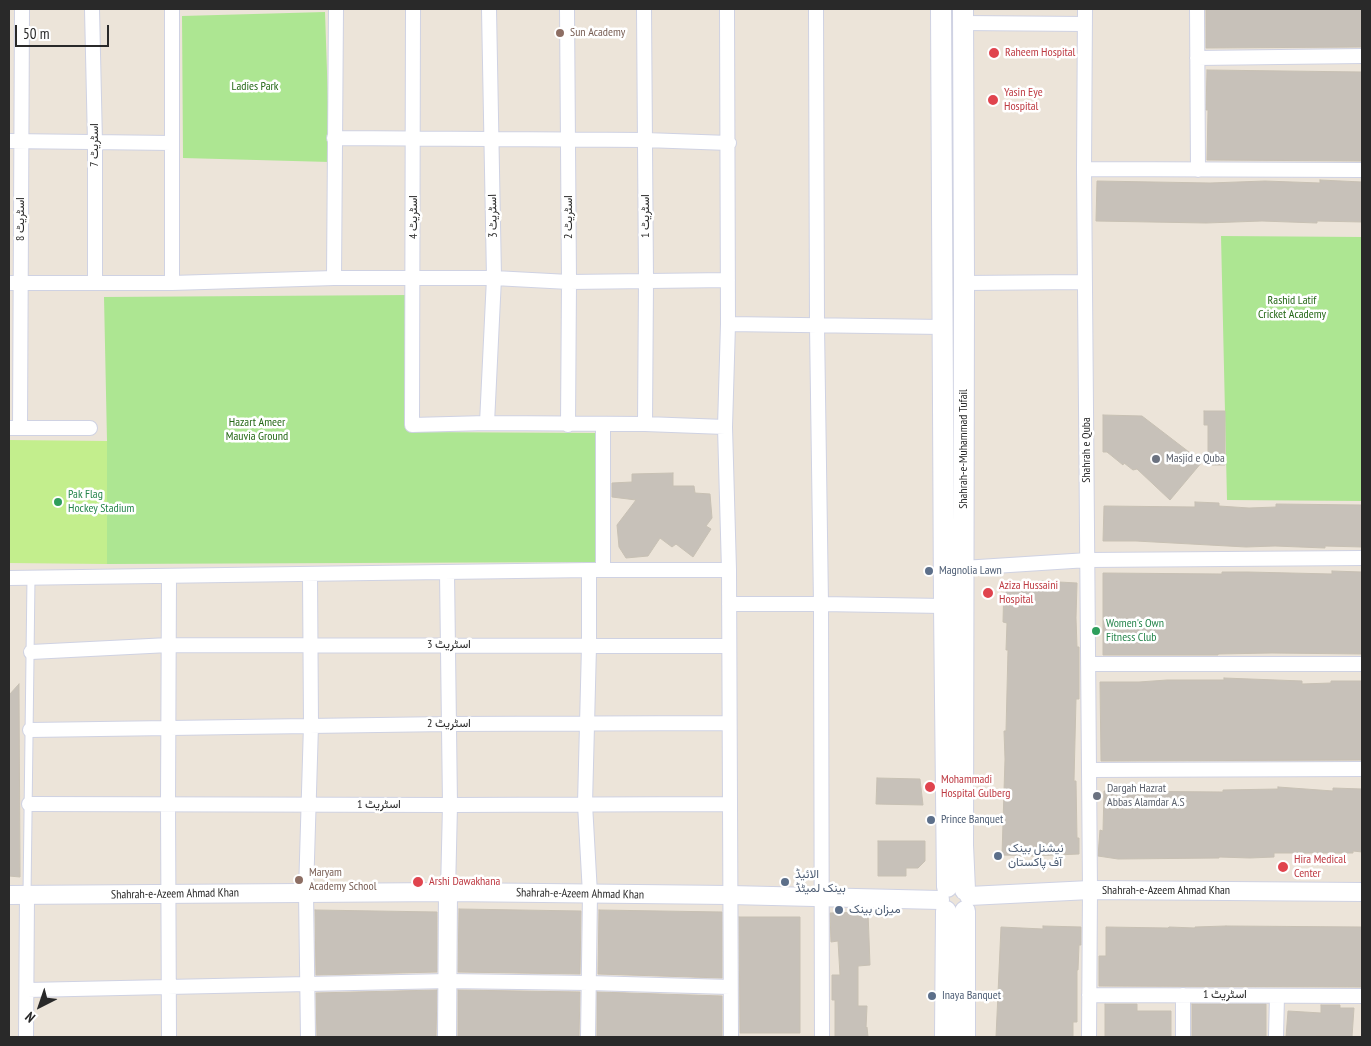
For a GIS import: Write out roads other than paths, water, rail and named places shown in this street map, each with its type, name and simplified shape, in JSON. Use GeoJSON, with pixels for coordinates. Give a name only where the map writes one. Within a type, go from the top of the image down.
{"type":"FeatureCollection","features":[{"type":"Feature","properties":{"kind":"main road","name":"Shahrah-e-Muhammad Tufail"},"geometry":{"type":"LineString","coordinates":[[941,9],[944,606],[955,899],[965,1037]]}},
{"type":"Feature","properties":{"kind":"main road","name":"Shahrah-e-Muhammad Tufail"},"geometry":{"type":"LineString","coordinates":[[945,1037],[955,899],[963,845],[964,283],[962,16]]}},
{"type":"Feature","properties":{"kind":"street","name":"اسٹریٹ 8"},"geometry":{"type":"LineString","coordinates":[[15,428],[15,141],[22,9]]}},
{"type":"Feature","properties":{"kind":"street","name":"اسٹریٹ 7"},"geometry":{"type":"LineString","coordinates":[[92,9],[95,142],[95,282]]}},
{"type":"Feature","properties":{"kind":"street"},"geometry":{"type":"LineString","coordinates":[[172,9],[172,284]]}},
{"type":"Feature","properties":{"kind":"street"},"geometry":{"type":"LineString","coordinates":[[334,278],[336,9]]}},
{"type":"Feature","properties":{"kind":"street","name":"اسٹریٹ 4"},"geometry":{"type":"LineString","coordinates":[[413,9],[414,278],[412,425],[487,423]]}},
{"type":"Feature","properties":{"kind":"street","name":"اسٹریٹ 3"},"geometry":{"type":"LineString","coordinates":[[487,423],[494,278],[489,9]]}},
{"type":"Feature","properties":{"kind":"street","name":"اسٹریٹ 2"},"geometry":{"type":"LineString","coordinates":[[566,9],[569,282],[568,424]]}},
{"type":"Feature","properties":{"kind":"street","name":"اسٹریٹ 1"},"geometry":{"type":"LineString","coordinates":[[644,9],[645,424]]}},
{"type":"Feature","properties":{"kind":"street"},"geometry":{"type":"LineString","coordinates":[[727,9],[728,324],[726,427],[729,570],[730,1037]]}},
{"type":"Feature","properties":{"kind":"street"},"geometry":{"type":"LineString","coordinates":[[816,9],[817,326],[821,604],[822,1037]]}},
{"type":"Feature","properties":{"kind":"street","name":"Shahrah e Quba"},"geometry":{"type":"LineString","coordinates":[[1085,9],[1084,170],[1090,890],[1089,1037]]}},
{"type":"Feature","properties":{"kind":"street"},"geometry":{"type":"LineString","coordinates":[[1197,9],[1198,170]]}},
{"type":"Feature","properties":{"kind":"street"},"geometry":{"type":"LineString","coordinates":[[962,16],[1085,24]]}},
{"type":"Feature","properties":{"kind":"street"},"geometry":{"type":"LineString","coordinates":[[1197,58],[1362,56]]}},
{"type":"Feature","properties":{"kind":"street"},"geometry":{"type":"LineString","coordinates":[[334,138],[645,140],[728,143]]}},
{"type":"Feature","properties":{"kind":"street"},"geometry":{"type":"LineString","coordinates":[[15,141],[172,143]]}},
{"type":"Feature","properties":{"kind":"street"},"geometry":{"type":"LineString","coordinates":[[1084,170],[1362,170]]}},
{"type":"Feature","properties":{"kind":"street"},"geometry":{"type":"LineString","coordinates":[[15,283],[95,282],[172,284],[334,278],[494,278],[569,282],[728,280]]}},
{"type":"Feature","properties":{"kind":"street"},"geometry":{"type":"LineString","coordinates":[[964,283],[1085,282]]}},
{"type":"Feature","properties":{"kind":"street"},"geometry":{"type":"LineString","coordinates":[[728,324],[943,327]]}},
{"type":"Feature","properties":{"kind":"street"},"geometry":{"type":"LineString","coordinates":[[487,423],[645,424],[726,427]]}},
{"type":"Feature","properties":{"kind":"street"},"geometry":{"type":"LineString","coordinates":[[603,570],[604,424]]}},
{"type":"Feature","properties":{"kind":"street"},"geometry":{"type":"LineString","coordinates":[[15,428],[90,428]]}},
{"type":"Feature","properties":{"kind":"street"},"geometry":{"type":"LineString","coordinates":[[963,568],[1088,560],[1362,558]]}},
{"type":"Feature","properties":{"kind":"street"},"geometry":{"type":"LineString","coordinates":[[9,578],[589,570],[729,570]]}},
{"type":"Feature","properties":{"kind":"street"},"geometry":{"type":"LineString","coordinates":[[588,1037],[590,894],[585,804],[589,570]]}},
{"type":"Feature","properties":{"kind":"street"},"geometry":{"type":"LineString","coordinates":[[447,572],[450,805],[447,1037]]}},
{"type":"Feature","properties":{"kind":"street"},"geometry":{"type":"LineString","coordinates":[[308,1037],[306,892],[311,725],[310,574]]}},
{"type":"Feature","properties":{"kind":"street"},"geometry":{"type":"LineString","coordinates":[[169,576],[169,1037]]}},
{"type":"Feature","properties":{"kind":"street"},"geometry":{"type":"LineString","coordinates":[[729,604],[944,606]]}},
{"type":"Feature","properties":{"kind":"street","name":"اسٹریٹ 3"},"geometry":{"type":"LineString","coordinates":[[31,652],[169,645],[729,646]]}},
{"type":"Feature","properties":{"kind":"street"},"geometry":{"type":"LineString","coordinates":[[1088,664],[1362,664]]}},
{"type":"Feature","properties":{"kind":"street","name":"اسٹریٹ 2"},"geometry":{"type":"LineString","coordinates":[[30,730],[311,725],[729,723]]}},
{"type":"Feature","properties":{"kind":"street"},"geometry":{"type":"LineString","coordinates":[[1089,770],[1362,769]]}},
{"type":"Feature","properties":{"kind":"street","name":"اسٹریٹ 1"},"geometry":{"type":"LineString","coordinates":[[29,804],[730,804]]}},
{"type":"Feature","properties":{"kind":"street","name":"Shahrah-e-Azeem Ahmad Khan"},"geometry":{"type":"LineString","coordinates":[[9,895],[448,892],[955,899],[1090,890],[1362,892]]}},
{"type":"Feature","properties":{"kind":"street"},"geometry":{"type":"LineString","coordinates":[[26,1037],[28,896]]}},
{"type":"Feature","properties":{"kind":"street"},"geometry":{"type":"LineString","coordinates":[[27,990],[448,981],[730,987]]}},
{"type":"Feature","properties":{"kind":"street","name":"اسٹریٹ 1"},"geometry":{"type":"LineString","coordinates":[[1089,995],[1362,996]]}},
{"type":"Feature","properties":{"kind":"street"},"geometry":{"type":"LineString","coordinates":[[1183,995],[1183,1037]]}},
{"type":"Feature","properties":{"kind":"street"},"geometry":{"type":"LineString","coordinates":[[1276,1037],[1277,996]]}},
{"type":"Feature","properties":{"kind":"lane"},"geometry":{"type":"LineString","coordinates":[[28,896],[31,578]]}},
{"type":"Feature","properties":{"kind":"place","name":"Sun Academy"},"geometry":{"type":"Point","coordinates":[560,33]}},
{"type":"Feature","properties":{"kind":"place","name":"Raheem Hospital"},"geometry":{"type":"Point","coordinates":[994,53]}},
{"type":"Feature","properties":{"kind":"place","name":"Yasin Eye Hospital"},"geometry":{"type":"Point","coordinates":[993,100]}},
{"type":"Feature","properties":{"kind":"place","name":"Masjid e Quba"},"geometry":{"type":"Point","coordinates":[1156,459]}},
{"type":"Feature","properties":{"kind":"place","name":"Pak Flag Hockey Stadium"},"geometry":{"type":"Point","coordinates":[58,502]}},
{"type":"Feature","properties":{"kind":"place","name":"Magnolia Lawn"},"geometry":{"type":"Point","coordinates":[929,571]}},
{"type":"Feature","properties":{"kind":"place","name":"Aziza Hussaini Hospital"},"geometry":{"type":"Point","coordinates":[988,593]}},
{"type":"Feature","properties":{"kind":"place","name":"Women's Own Fitness Club"},"geometry":{"type":"Point","coordinates":[1096,631]}},
{"type":"Feature","properties":{"kind":"place","name":"Mohammadi Hospital Gulberg"},"geometry":{"type":"Point","coordinates":[930,787]}},
{"type":"Feature","properties":{"kind":"place","name":"Dargah Hazrat Abbas Alamdar A.S"},"geometry":{"type":"Point","coordinates":[1097,796]}},
{"type":"Feature","properties":{"kind":"place","name":"Prince Banquet"},"geometry":{"type":"Point","coordinates":[931,820]}},
{"type":"Feature","properties":{"kind":"place","name":"نیشنل بینک آف پاکستان"},"geometry":{"type":"Point","coordinates":[998,856]}},
{"type":"Feature","properties":{"kind":"place","name":"Hira Medical Center"},"geometry":{"type":"Point","coordinates":[1283,867]}},
{"type":"Feature","properties":{"kind":"place","name":"Maryam Academy School"},"geometry":{"type":"Point","coordinates":[299,880]}},
{"type":"Feature","properties":{"kind":"place","name":"Arshi Dawakhana"},"geometry":{"type":"Point","coordinates":[418,882]}},
{"type":"Feature","properties":{"kind":"place","name":"الائیڈ بینک لمیٹڈ"},"geometry":{"type":"Point","coordinates":[785,882]}},
{"type":"Feature","properties":{"kind":"place","name":"میزان بینک"},"geometry":{"type":"Point","coordinates":[839,910]}},
{"type":"Feature","properties":{"kind":"place","name":"Inaya Banquet"},"geometry":{"type":"Point","coordinates":[932,996]}},
{"type":"Feature","properties":{"kind":"park label","name":"Ladies Park"},"geometry":{"type":"Point","coordinates":[255,87]}},
{"type":"Feature","properties":{"kind":"park label","name":"Rashid Latif Cricket Academy"},"geometry":{"type":"Point","coordinates":[1292,308]}},
{"type":"Feature","properties":{"kind":"park label","name":"Hazart Ameer Mauvia Ground"},"geometry":{"type":"Point","coordinates":[257,430]}}]}
